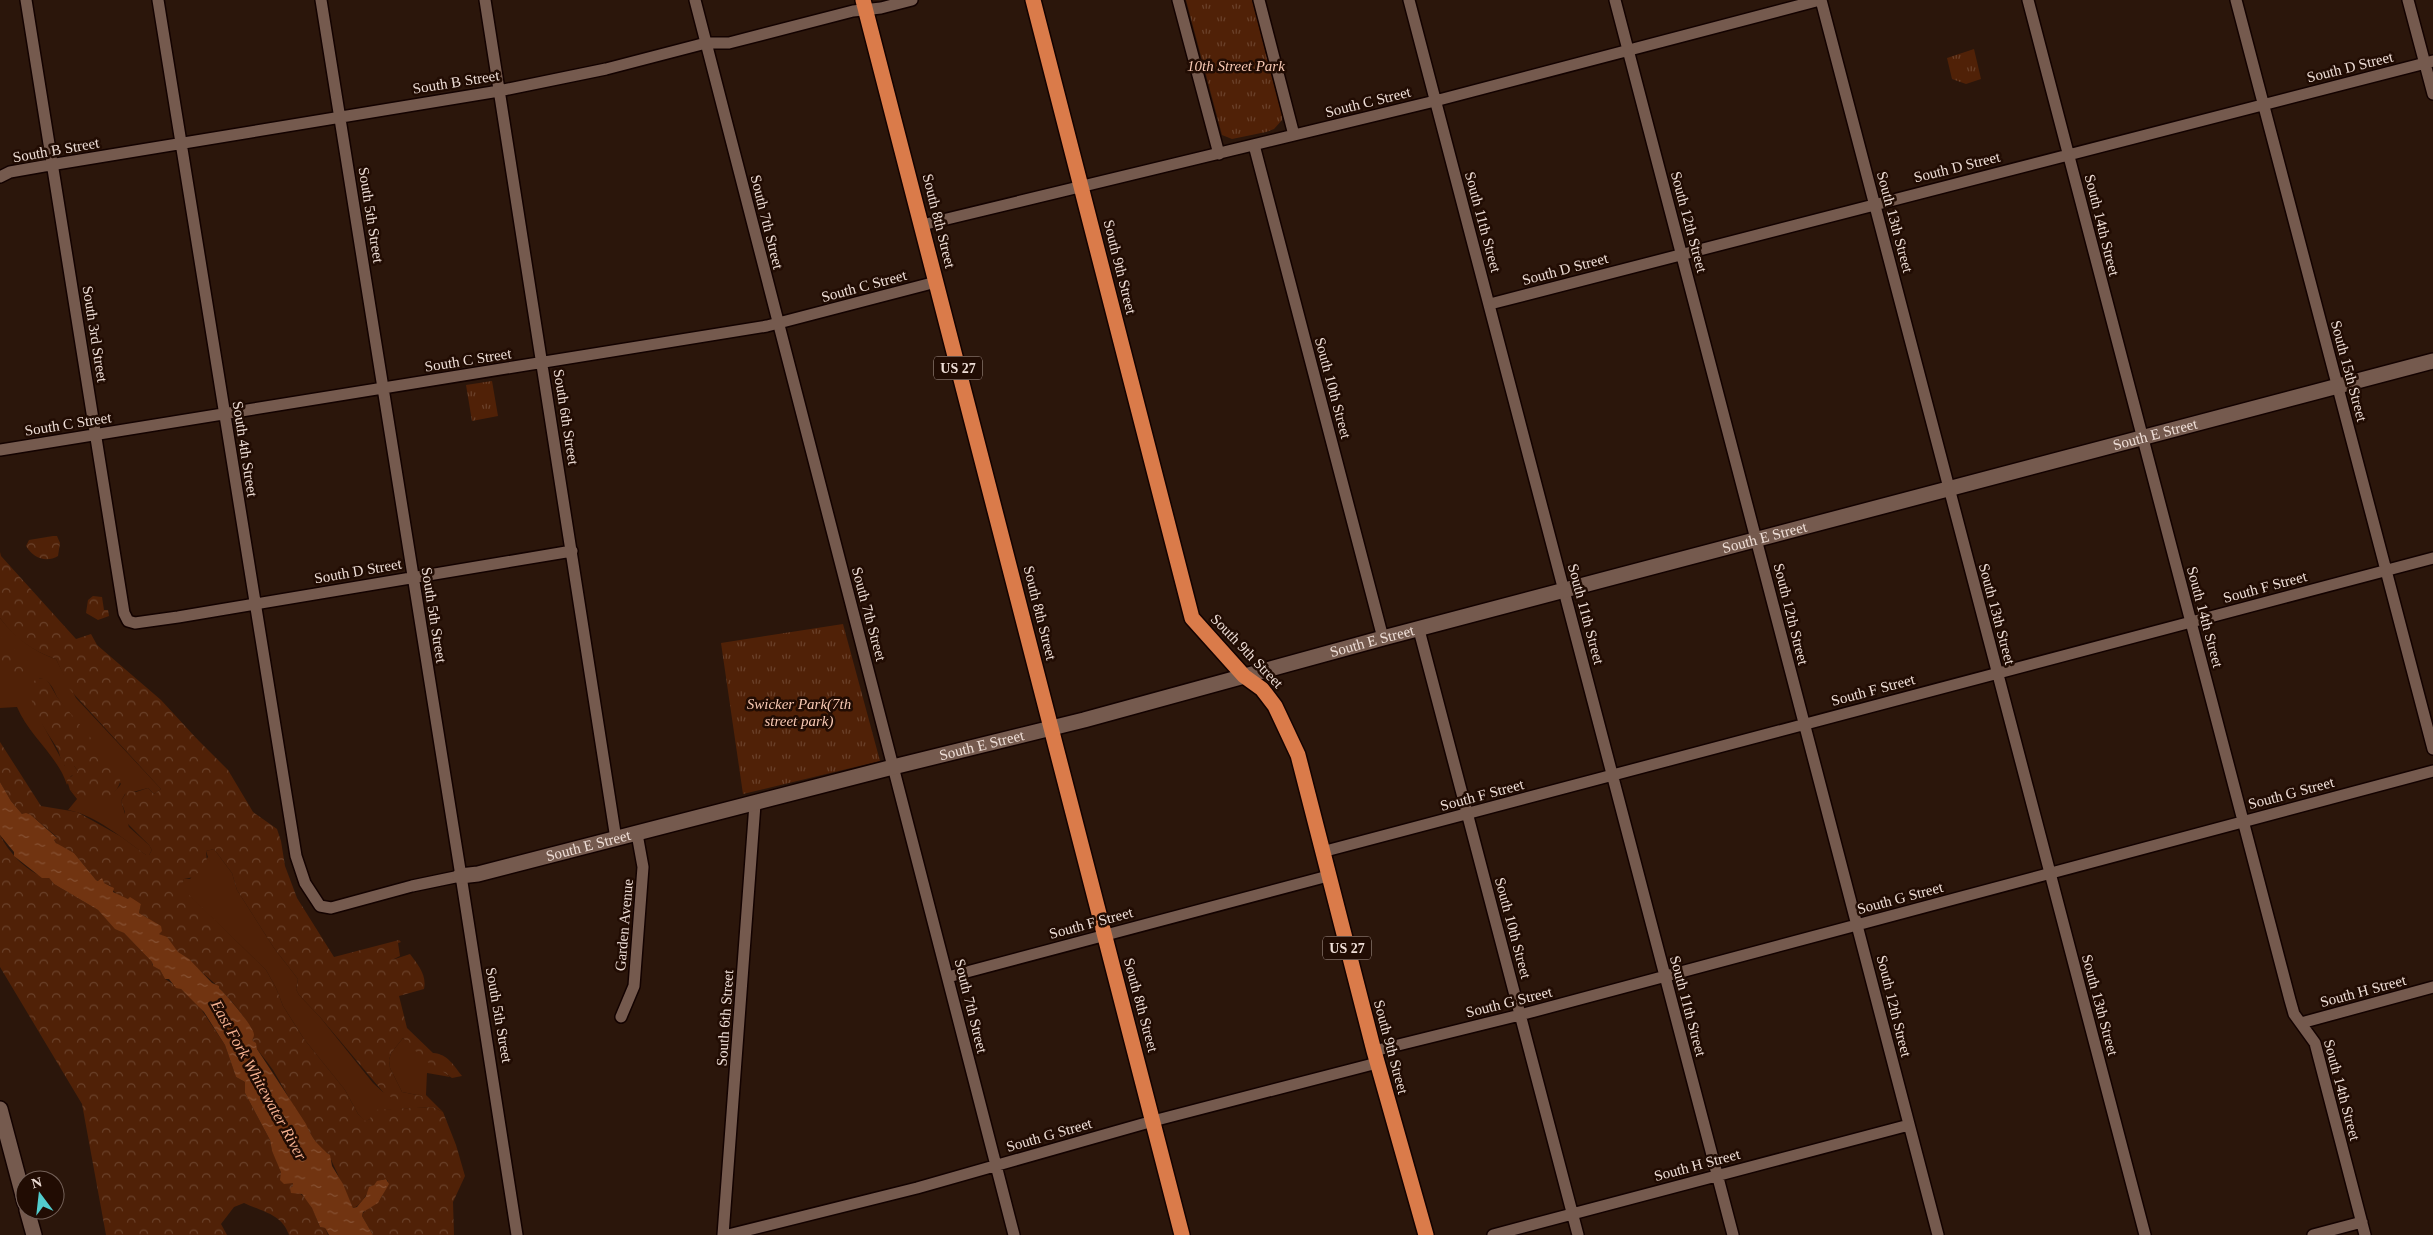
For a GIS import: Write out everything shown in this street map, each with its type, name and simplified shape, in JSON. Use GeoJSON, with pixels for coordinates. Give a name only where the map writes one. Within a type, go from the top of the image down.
{"type":"FeatureCollection","features":[{"type":"Feature","properties":{"kind":"highway","name":"South 9th Street"},"geometry":{"type":"LineString","coordinates":[[1034,0],[1192,618],[1244,676],[1262,689],[1275,706],[1292,738],[1376,1057],[1426,1235]]}},
{"type":"Feature","properties":{"kind":"highway","name":"South 8th Street"},"geometry":{"type":"LineString","coordinates":[[864,5],[1182,1235]]}},
{"type":"Feature","properties":{"kind":"street","name":"South 3rd Street"},"geometry":{"type":"LineString","coordinates":[[26,0],[95,436],[126,617],[135,623],[178,617]]}},
{"type":"Feature","properties":{"kind":"street","name":"South 4th Street"},"geometry":{"type":"LineString","coordinates":[[158,0],[296,856],[305,883],[314,900]]}},
{"type":"Feature","properties":{"kind":"street","name":"South 5th Street"},"geometry":{"type":"LineString","coordinates":[[321,0],[460,876],[499,1104],[517,1235]]}},
{"type":"Feature","properties":{"kind":"street","name":"South 6th Street"},"geometry":{"type":"LineString","coordinates":[[484,0],[616,839]]}},
{"type":"Feature","properties":{"kind":"street","name":"South 7th Street"},"geometry":{"type":"LineString","coordinates":[[696,0],[1014,1235]]}},
{"type":"Feature","properties":{"kind":"street","name":"South B Street"},"geometry":{"type":"LineString","coordinates":[[0,177],[10,172],[499,91],[628,63],[706,43],[729,43],[864,5],[881,8],[912,0]]}},
{"type":"Feature","properties":{"kind":"street"},"geometry":{"type":"LineString","coordinates":[[1178,0],[1219,154]]}},
{"type":"Feature","properties":{"kind":"street"},"geometry":{"type":"LineString","coordinates":[[1259,0],[1294,135]]}},
{"type":"Feature","properties":{"kind":"street","name":"South 11th Street"},"geometry":{"type":"LineString","coordinates":[[1409,0],[1733,1235]]}},
{"type":"Feature","properties":{"kind":"street","name":"South 12th Street"},"geometry":{"type":"LineString","coordinates":[[1615,0],[1938,1235]]}},
{"type":"Feature","properties":{"kind":"street","name":"South C Street"},"geometry":{"type":"LineString","coordinates":[[922,225],[1435,101],[1820,0]]}},
{"type":"Feature","properties":{"kind":"street","name":"South 13th Street"},"geometry":{"type":"LineString","coordinates":[[1820,0],[2145,1235]]}},
{"type":"Feature","properties":{"kind":"street","name":"South 14th Street"},"geometry":{"type":"LineString","coordinates":[[2028,0],[2290,1000],[2294,1014],[2314,1043],[2365,1235]]}},
{"type":"Feature","properties":{"kind":"street","name":"South 15th Street"},"geometry":{"type":"LineString","coordinates":[[2236,0],[2433,748]]}},
{"type":"Feature","properties":{"kind":"street"},"geometry":{"type":"LineString","coordinates":[[2408,0],[2429,62],[2433,94]]}},
{"type":"Feature","properties":{"kind":"street","name":"South D Street"},"geometry":{"type":"LineString","coordinates":[[1490,304],[2429,62]]}},
{"type":"Feature","properties":{"kind":"street","name":"South 10th Street"},"geometry":{"type":"LineString","coordinates":[[1254,145],[1383,638]]}},
{"type":"Feature","properties":{"kind":"street","name":"South C Street"},"geometry":{"type":"LineString","coordinates":[[0,450],[542,364],[778,324],[936,282]]}},
{"type":"Feature","properties":{"kind":"street","name":"South E Street"},"geometry":{"type":"LineString","coordinates":[[314,900],[320,906],[331,908],[412,886],[478,874],[755,804],[1206,688],[1383,638],[2433,361]]}},
{"type":"Feature","properties":{"kind":"street","name":"South D Street"},"geometry":{"type":"LineString","coordinates":[[178,617],[572,551]]}},
{"type":"Feature","properties":{"kind":"street","name":"South F Street"},"geometry":{"type":"LineString","coordinates":[[1322,852],[2433,558]]}},
{"type":"Feature","properties":{"kind":"street","name":"South 10th Street"},"geometry":{"type":"LineString","coordinates":[[1419,630],[1578,1235]]}},
{"type":"Feature","properties":{"kind":"street","name":"South G Street"},"geometry":{"type":"LineString","coordinates":[[728,1235],[918,1188],[1520,1015],[2433,772]]}},
{"type":"Feature","properties":{"kind":"street","name":"South 6th Street"},"geometry":{"type":"LineString","coordinates":[[723,1235],[755,804]]}},
{"type":"Feature","properties":{"kind":"street","name":"Garden Avenue"},"geometry":{"type":"LineString","coordinates":[[621,1017],[634,986],[643,867],[637,834]]}},
{"type":"Feature","properties":{"kind":"street","name":"South F Street"},"geometry":{"type":"LineString","coordinates":[[948,977],[1328,876]]}},
{"type":"Feature","properties":{"kind":"street","name":"South H Street"},"geometry":{"type":"LineString","coordinates":[[2301,1023],[2433,988]]}},
{"type":"Feature","properties":{"kind":"street"},"geometry":{"type":"LineString","coordinates":[[0,1110],[16,1170]]}},
{"type":"Feature","properties":{"kind":"street","name":"South H Street"},"geometry":{"type":"LineString","coordinates":[[1493,1235],[1909,1125]]}},
{"type":"Feature","properties":{"kind":"street"},"geometry":{"type":"LineString","coordinates":[[30,1220],[34,1235]]}},
{"type":"Feature","properties":{"kind":"street"},"geometry":{"type":"LineString","coordinates":[[2313,1235],[2362,1222]]}},
{"type":"Feature","properties":{"kind":"green space","name":"10th Street Park"},"geometry":{"type":"Polygon","coordinates":[[[1186,0],[1252,0],[1282,115],[1282,120],[1274,129],[1232,139],[1222,135],[1186,0]]]}},
{"type":"Feature","properties":{"kind":"green space"},"geometry":{"type":"Polygon","coordinates":[[[1974,49],[1981,79],[1966,84],[1952,79],[1947,58],[1974,49]]]}},
{"type":"Feature","properties":{"kind":"green space"},"geometry":{"type":"Polygon","coordinates":[[[492,381],[498,416],[472,421],[466,385],[492,381]]]}},
{"type":"Feature","properties":{"kind":"green space"},"geometry":{"type":"Polygon","coordinates":[[[57,536],[60,543],[58,556],[53,558],[40,558],[32,554],[26,546],[29,540],[57,536]]]}},
{"type":"Feature","properties":{"kind":"green space"},"geometry":{"type":"Polygon","coordinates":[[[0,552],[1,556],[76,639],[91,634],[97,645],[161,700],[228,770],[253,812],[277,829],[285,866],[297,898],[334,957],[399,940],[401,942],[398,943],[400,956],[392,960],[410,954],[419,966],[424,979],[424,989],[399,996],[407,1028],[433,1053],[447,1058],[462,1076],[452,1078],[421,1057],[403,1038],[391,1053],[389,1060],[390,1068],[402,1092],[422,1096],[424,1102],[408,1103],[383,1092],[299,995],[296,989],[298,979],[274,948],[237,890],[232,873],[214,849],[206,851],[207,863],[194,877],[184,879],[181,887],[266,970],[283,1006],[304,1039],[345,1090],[358,1114],[365,1121],[370,1119],[373,1110],[433,1107],[443,1112],[456,1145],[465,1176],[453,1202],[454,1235],[373,1235],[362,1216],[366,1209],[379,1201],[388,1181],[386,1179],[375,1184],[361,1202],[353,1208],[328,1153],[321,1148],[306,1128],[273,1070],[256,1046],[252,1037],[254,1035],[240,1011],[231,1000],[211,980],[178,953],[166,938],[159,934],[156,924],[139,913],[141,904],[120,896],[111,886],[96,880],[74,853],[58,845],[54,840],[57,837],[31,815],[22,814],[11,801],[0,782],[0,742],[41,806],[77,812],[120,836],[146,855],[149,855],[152,850],[149,845],[124,820],[125,812],[121,801],[128,790],[136,792],[148,788],[154,794],[161,789],[61,680],[64,676],[56,659],[39,652],[25,643],[0,618],[0,552]]]}},
{"type":"Feature","properties":{"kind":"green space"},"geometry":{"type":"Polygon","coordinates":[[[93,596],[102,597],[104,610],[108,610],[109,616],[98,620],[86,613],[88,600],[93,596]]]}},
{"type":"Feature","properties":{"kind":"green space"},"geometry":{"type":"Polygon","coordinates":[[[0,618],[25,643],[56,659],[76,698],[161,789],[154,794],[148,788],[125,794],[121,801],[129,827],[152,850],[149,855],[146,855],[99,822],[68,810],[77,799],[70,790],[84,796],[97,798],[110,794],[121,784],[48,683],[39,678],[42,723],[65,766],[74,766],[78,771],[77,774],[71,776],[67,785],[57,765],[22,717],[17,707],[0,708],[0,618]]]}},
{"type":"Feature","properties":{"kind":"green space","name":"Swicker Park(7th street park)"},"geometry":{"type":"Polygon","coordinates":[[[843,624],[880,761],[743,794],[721,643],[843,624]]]}},
{"type":"Feature","properties":{"kind":"green space"},"geometry":{"type":"Polygon","coordinates":[[[0,636],[31,665],[12,679],[3,665],[0,636]]]}},
{"type":"Feature","properties":{"kind":"green space"},"geometry":{"type":"Polygon","coordinates":[[[38,678],[45,679],[49,683],[57,697],[118,771],[120,776],[119,786],[112,794],[102,799],[93,799],[70,790],[67,780],[78,771],[74,766],[65,766],[63,764],[57,748],[36,712],[30,692],[32,684],[38,678]]]}},
{"type":"Feature","properties":{"kind":"green space"},"geometry":{"type":"Polygon","coordinates":[[[0,835],[20,862],[34,873],[49,878],[54,884],[98,910],[115,928],[124,933],[152,962],[152,965],[160,970],[165,979],[181,989],[199,1006],[225,1045],[236,1077],[245,1082],[245,1093],[270,1140],[272,1151],[288,1182],[293,1183],[296,1192],[305,1197],[320,1227],[325,1228],[328,1235],[289,1235],[282,1222],[277,1218],[244,1203],[234,1207],[221,1224],[227,1235],[106,1235],[82,1104],[0,967],[0,835]]]}},
{"type":"Feature","properties":{"kind":"green space"},"geometry":{"type":"Polygon","coordinates":[[[214,849],[232,873],[237,890],[274,948],[298,979],[296,989],[299,995],[320,1017],[373,1083],[383,1092],[422,1096],[402,1092],[390,1068],[389,1060],[391,1053],[403,1038],[450,1077],[427,1073],[426,1095],[443,1112],[433,1107],[384,1110],[365,1122],[358,1114],[345,1090],[304,1039],[283,1006],[266,970],[180,887],[184,879],[190,879],[208,857],[206,851],[214,849]]]}},
{"type":"Feature","properties":{"kind":"water","name":"East Fork Whitewater River"},"geometry":{"type":"Polygon","coordinates":[[[0,782],[11,801],[22,814],[31,815],[57,838],[54,840],[56,843],[74,853],[96,880],[98,881],[102,878],[104,883],[114,888],[113,892],[128,899],[130,897],[141,904],[139,913],[161,926],[162,931],[159,934],[167,937],[178,952],[189,959],[212,983],[219,986],[250,1025],[254,1035],[253,1041],[256,1043],[257,1049],[313,1137],[330,1155],[332,1166],[343,1184],[353,1208],[357,1207],[366,1196],[369,1187],[377,1181],[386,1179],[389,1184],[378,1203],[363,1212],[362,1216],[373,1235],[329,1235],[325,1228],[320,1227],[312,1208],[302,1194],[291,1193],[290,1188],[293,1186],[293,1183],[284,1184],[280,1180],[281,1172],[272,1151],[270,1140],[245,1093],[245,1082],[236,1077],[225,1045],[204,1012],[181,989],[176,988],[169,979],[165,979],[160,970],[153,966],[152,962],[124,933],[115,929],[98,910],[54,884],[49,878],[42,878],[14,856],[14,852],[0,835],[0,782]]]}}]}
